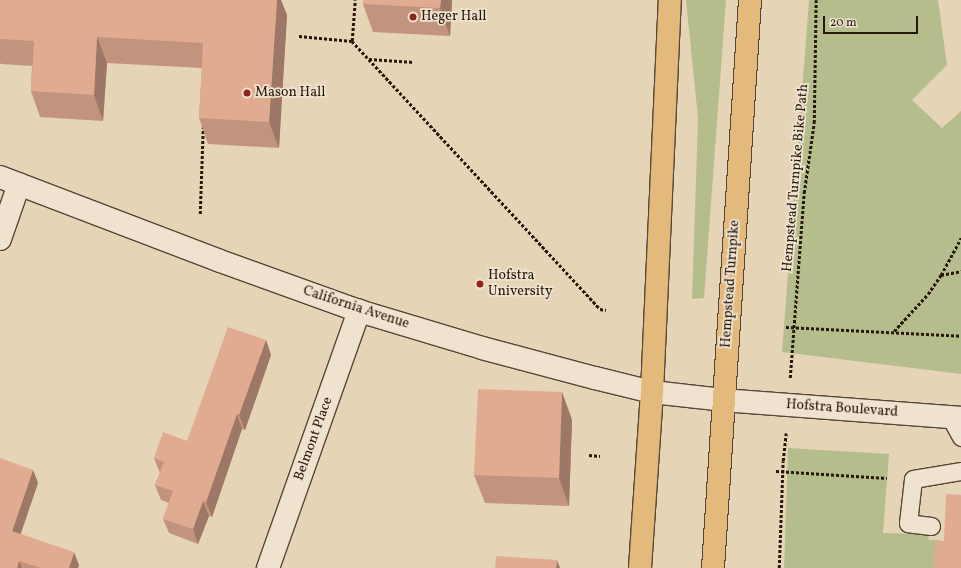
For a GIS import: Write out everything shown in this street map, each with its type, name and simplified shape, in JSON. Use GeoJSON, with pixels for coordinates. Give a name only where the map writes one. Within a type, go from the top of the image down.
{"type":"FeatureCollection","features":[{"type":"Feature","properties":{"kind":"main road"},"geometry":{"type":"LineString","coordinates":[[640,568],[652,392],[670,0]]}},
{"type":"Feature","properties":{"kind":"main road","name":"Hempstead Turnpike"},"geometry":{"type":"LineString","coordinates":[[713,568],[750,0]]}},
{"type":"Feature","properties":{"kind":"street","name":"California Avenue"},"geometry":{"type":"LineString","coordinates":[[10,180],[220,262],[359,311],[482,348],[652,392],[723,400]]}},
{"type":"Feature","properties":{"kind":"street"},"geometry":{"type":"LineString","coordinates":[[0,239],[10,180]]}},
{"type":"Feature","properties":{"kind":"street","name":"Belmont Place"},"geometry":{"type":"LineString","coordinates":[[268,568],[359,311]]}},
{"type":"Feature","properties":{"kind":"street","name":"Hofstra Boulevard"},"geometry":{"type":"LineString","coordinates":[[723,400],[956,418]]}},
{"type":"Feature","properties":{"kind":"lane"},"geometry":{"type":"LineString","coordinates":[[956,418],[961,437]]}},
{"type":"Feature","properties":{"kind":"lane"},"geometry":{"type":"LineString","coordinates":[[931,526],[908,523],[914,479],[961,471]]}},
{"type":"Feature","properties":{"kind":"path"},"geometry":{"type":"LineString","coordinates":[[352,40],[355,0]]}},
{"type":"Feature","properties":{"kind":"path","name":"Hempstead Turnpike Bike Path"},"geometry":{"type":"LineString","coordinates":[[792,358],[804,193],[814,123],[816,0]]}},
{"type":"Feature","properties":{"kind":"path"},"geometry":{"type":"LineString","coordinates":[[299,36],[352,40],[600,309],[606,310]]}},
{"type":"Feature","properties":{"kind":"path"},"geometry":{"type":"LineString","coordinates":[[369,59],[414,62]]}},
{"type":"Feature","properties":{"kind":"path"},"geometry":{"type":"LineString","coordinates":[[200,214],[203,122]]}},
{"type":"Feature","properties":{"kind":"path"},"geometry":{"type":"LineString","coordinates":[[893,331],[924,299],[941,275],[961,238]]}},
{"type":"Feature","properties":{"kind":"path"},"geometry":{"type":"LineString","coordinates":[[941,275],[961,272]]}},
{"type":"Feature","properties":{"kind":"path"},"geometry":{"type":"LineString","coordinates":[[786,327],[893,331],[961,336]]}},
{"type":"Feature","properties":{"kind":"path"},"geometry":{"type":"LineString","coordinates":[[779,568],[783,472],[786,445]]}},
{"type":"Feature","properties":{"kind":"path"},"geometry":{"type":"LineString","coordinates":[[589,455],[600,456]]}},
{"type":"Feature","properties":{"kind":"path"},"geometry":{"type":"LineString","coordinates":[[776,471],[914,479]]}},
{"type":"Feature","properties":{"kind":"green space"},"geometry":{"type":"Polygon","coordinates":[[[686,0],[726,0],[704,298],[692,299],[698,118],[686,0]]]}},
{"type":"Feature","properties":{"kind":"green space"},"geometry":{"type":"Polygon","coordinates":[[[809,0],[938,0],[947,65],[912,100],[942,128],[961,111],[961,374],[782,352],[809,0]]]}},
{"type":"Feature","properties":{"kind":"green space"},"geometry":{"type":"Polygon","coordinates":[[[788,448],[889,454],[883,533],[928,534],[929,540],[940,540],[940,568],[784,568],[788,448]]]}},
{"type":"Feature","properties":{"kind":"building","name":"Mason Hall"},"geometry":{"type":"Polygon","coordinates":[[[0,0],[277,0],[269,122],[199,118],[203,43],[97,37],[94,95],[31,91],[34,41],[0,39],[0,0]]]}},
{"type":"Feature","properties":{"kind":"building"},"geometry":{"type":"Polygon","coordinates":[[[363,0],[441,0],[440,8],[363,4],[363,0]]]}},
{"type":"Feature","properties":{"kind":"building"},"geometry":{"type":"Polygon","coordinates":[[[228,327],[266,340],[239,415],[237,414],[206,502],[203,501],[193,529],[163,519],[173,491],[155,485],[164,462],[154,458],[163,432],[187,441],[228,327]]]}},
{"type":"Feature","properties":{"kind":"building"},"geometry":{"type":"Polygon","coordinates":[[[478,389],[562,392],[559,478],[474,475],[478,389]]]}},
{"type":"Feature","properties":{"kind":"building"},"geometry":{"type":"Polygon","coordinates":[[[0,458],[33,470],[12,531],[74,552],[69,568],[41,568],[19,561],[17,568],[0,568],[0,458]]]}},
{"type":"Feature","properties":{"kind":"building"},"geometry":{"type":"Polygon","coordinates":[[[946,494],[961,495],[961,568],[934,568],[935,541],[944,541],[946,494]]]}},
{"type":"Feature","properties":{"kind":"building"},"geometry":{"type":"Polygon","coordinates":[[[496,556],[557,560],[556,568],[495,568],[496,556]]]}},
{"type":"Feature","properties":{"kind":"place","name":"Heger Hall"},"geometry":{"type":"Point","coordinates":[413,17]}},
{"type":"Feature","properties":{"kind":"place","name":"Mason Hall"},"geometry":{"type":"Point","coordinates":[247,93]}},
{"type":"Feature","properties":{"kind":"place","name":"Hofstra University"},"geometry":{"type":"Point","coordinates":[480,284]}}]}
